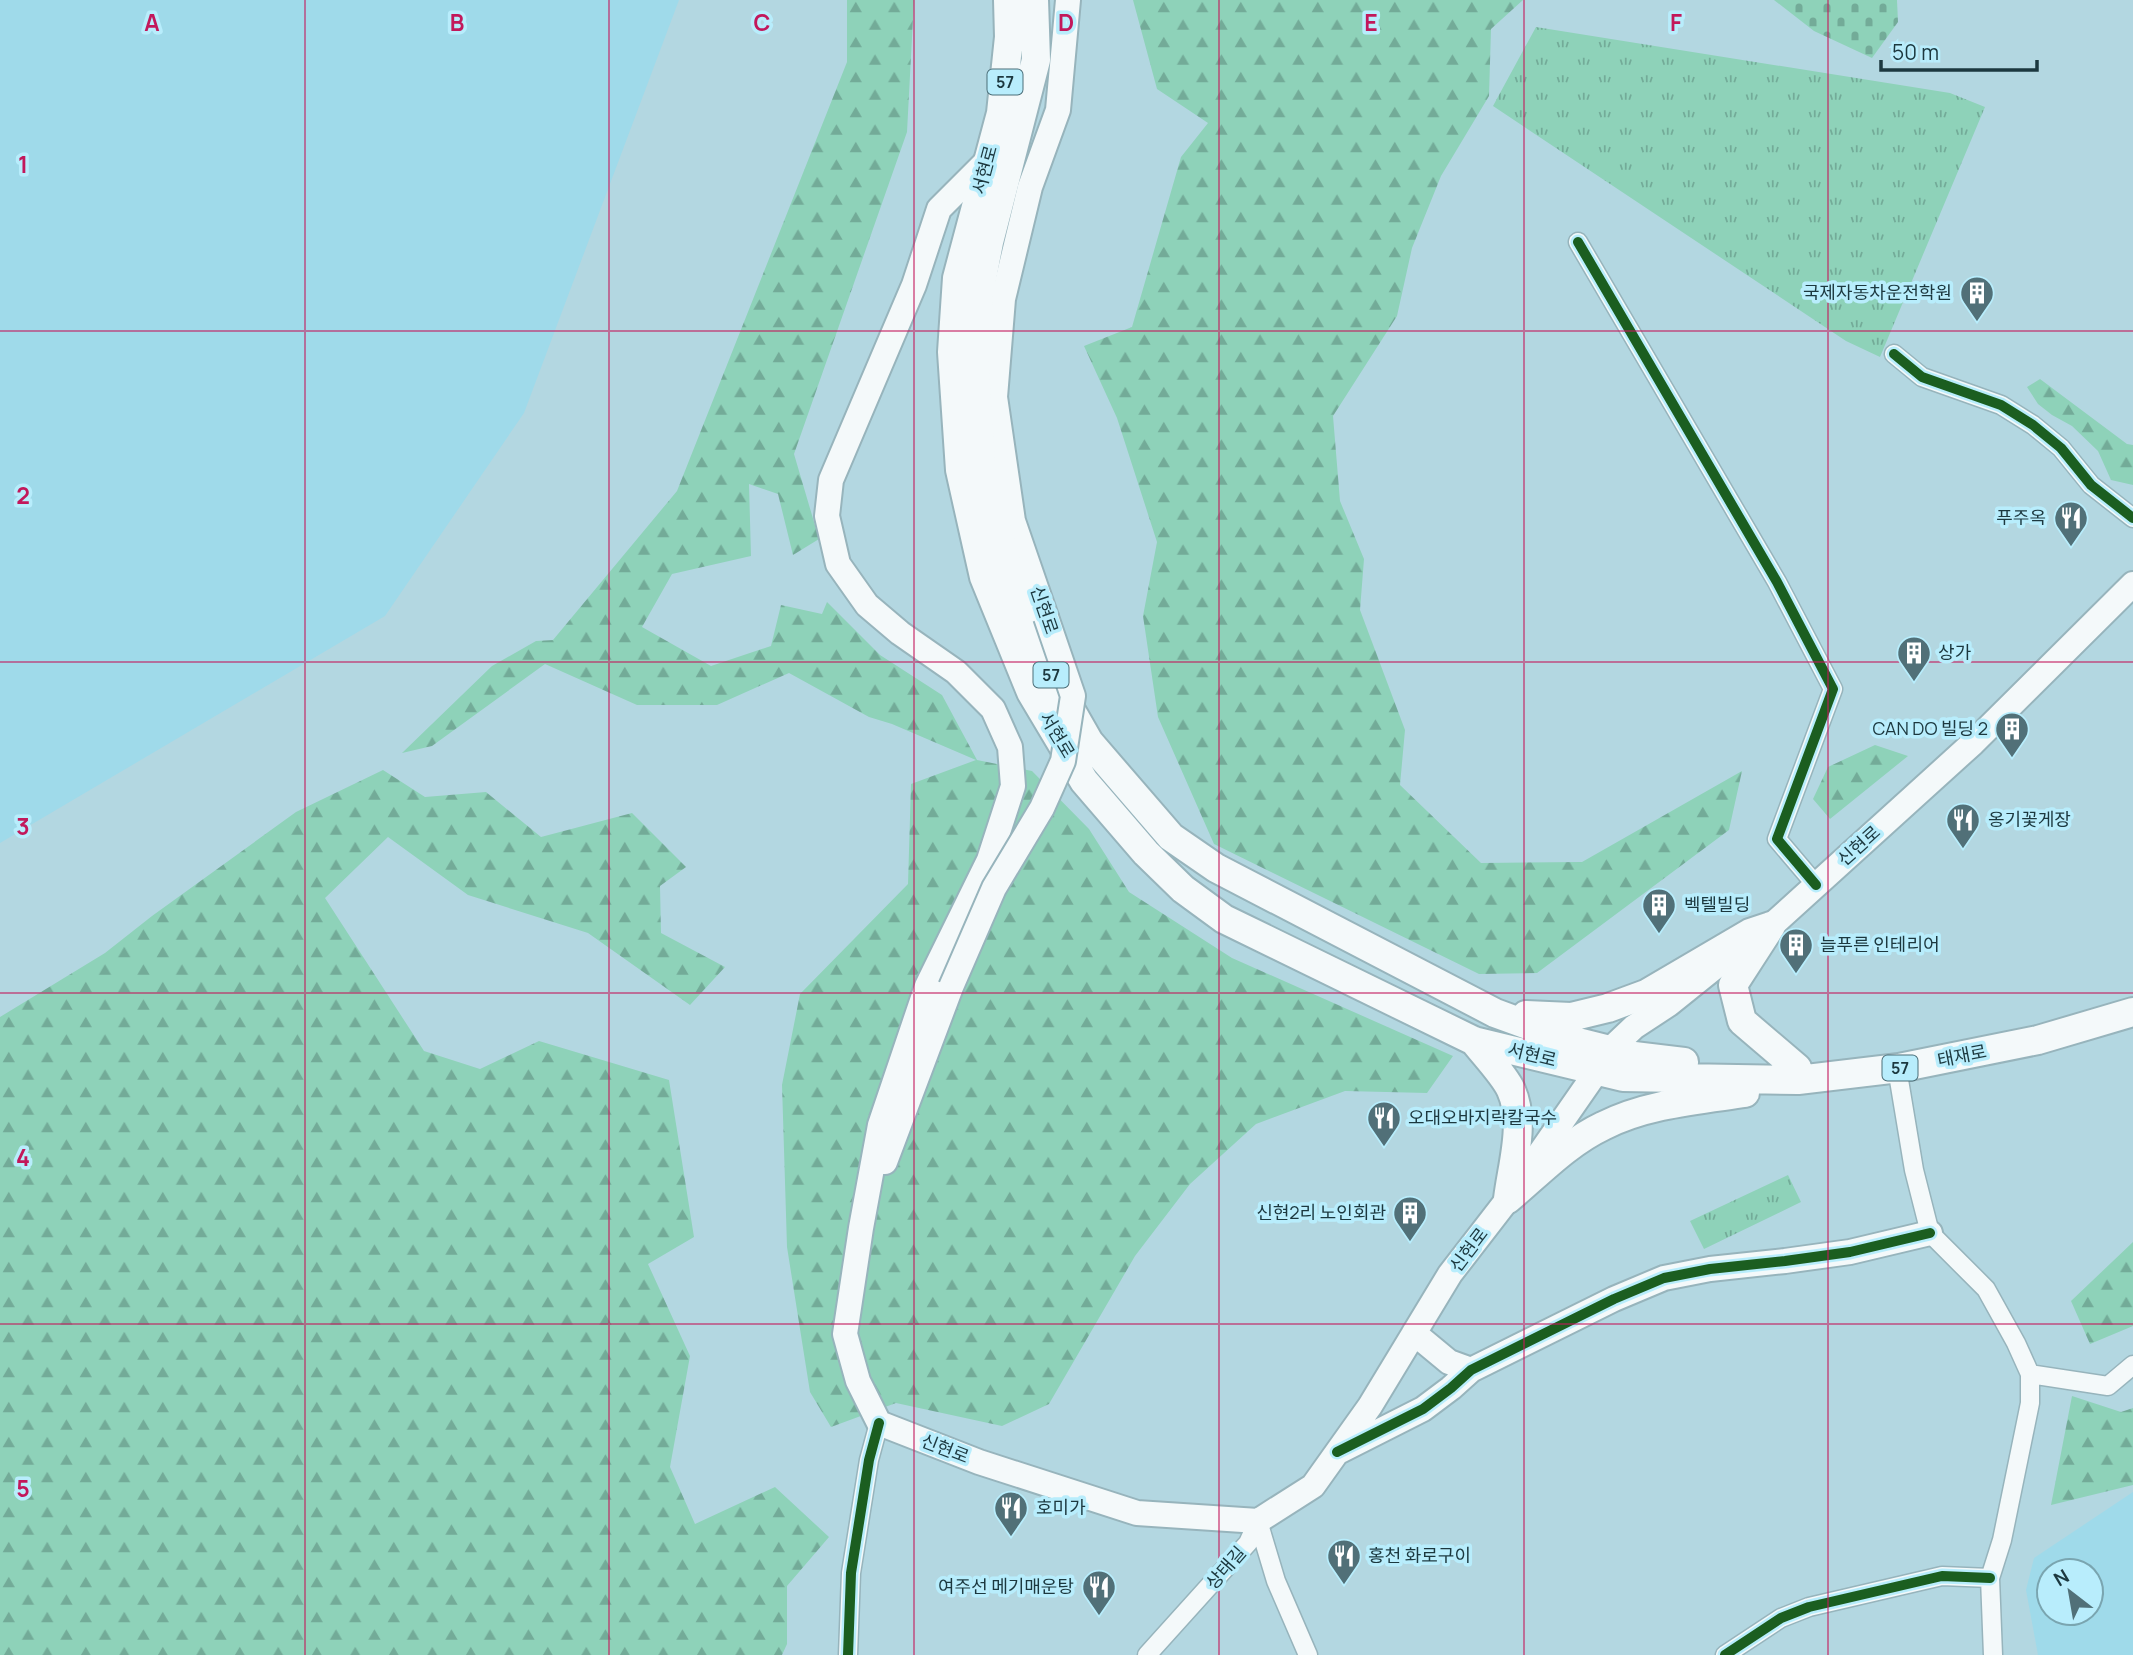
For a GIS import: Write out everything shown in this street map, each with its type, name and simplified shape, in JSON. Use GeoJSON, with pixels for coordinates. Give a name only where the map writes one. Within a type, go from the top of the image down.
{"type":"FeatureCollection","features":[{"type":"Feature","properties":{"kind":"main road","name":"서현로"},"geometry":{"type":"LineString","coordinates":[[1009,0],[1009,37],[1001,113],[957,278],[952,352],[960,470],[984,577],[1031,692],[1084,781],[1146,853],[1184,889],[1224,919],[1474,1041],[1662,1069]]}},
{"type":"Feature","properties":{"kind":"main road","name":"서현로"},"geometry":{"type":"LineString","coordinates":[[1034,0],[1036,60],[989,242],[979,294],[974,353],[982,479],[1016,594],[1049,672],[1089,742],[1171,837],[1216,868],[1494,1013],[1566,1039],[1604,1060]]}},
{"type":"Feature","properties":{"kind":"main road","name":"신현로"},"geometry":{"type":"LineString","coordinates":[[860,1228],[951,987],[993,888],[1042,808],[1063,761],[1073,696],[1013,521],[995,397],[1003,299],[1030,187],[1058,110],[1068,0]]}},
{"type":"Feature","properties":{"kind":"main road","name":"신현로"},"geometry":{"type":"LineString","coordinates":[[987,161],[939,209],[914,285],[831,481],[827,516],[838,564],[867,605],[900,633],[956,672],[993,709],[1010,747],[1013,786],[989,860],[927,986],[880,1125],[860,1228],[845,1334],[858,1381],[879,1423],[979,1462],[1137,1513],[1258,1521],[1313,1486],[1370,1406],[1450,1274],[1508,1199],[1604,1060],[1634,1027],[1669,1004],[1771,926],[1973,743],[2133,584]]}},
{"type":"Feature","properties":{"kind":"main road"},"geometry":{"type":"LineString","coordinates":[[1494,1013],[1571,1017],[1608,1008],[1646,994],[1750,933],[1771,926]]}},
{"type":"Feature","properties":{"kind":"main road"},"geometry":{"type":"LineString","coordinates":[[1771,926],[1733,985],[1742,1021],[1798,1074],[1828,1086]]}},
{"type":"Feature","properties":{"kind":"main road","name":"태재로"},"geometry":{"type":"LineString","coordinates":[[1798,1074],[1994,1040],[2133,998]]}},
{"type":"Feature","properties":{"kind":"main road","name":"태재로"},"geometry":{"type":"LineString","coordinates":[[1662,1069],[1798,1074],[1899,1068],[2038,1040],[2133,1012]]}},
{"type":"Feature","properties":{"kind":"main road"},"geometry":{"type":"LineString","coordinates":[[1508,1199],[1574,1143],[1601,1126],[1631,1114],[1696,1100],[1783,1089],[1899,1080],[1992,1059],[2038,1040]]}},
{"type":"Feature","properties":{"kind":"main road"},"geometry":{"type":"LineString","coordinates":[[1474,1041],[1511,1088],[1516,1106],[1518,1133],[1508,1199]]}},
{"type":"Feature","properties":{"kind":"main road"},"geometry":{"type":"LineString","coordinates":[[1337,1452],[1423,1409],[1471,1370],[1614,1299],[1664,1278],[1710,1269],[1850,1252],[1930,1233]]}},
{"type":"Feature","properties":{"kind":"main road"},"geometry":{"type":"LineString","coordinates":[[1414,1334],[1450,1362],[1471,1370]]}},
{"type":"Feature","properties":{"kind":"street"},"geometry":{"type":"LineString","coordinates":[[1578,242],[1777,582],[1833,689],[1777,839],[1816,885]]}},
{"type":"Feature","properties":{"kind":"street"},"geometry":{"type":"LineString","coordinates":[[1894,354],[1922,377],[2001,405],[2033,425],[2061,448],[2091,485],[2133,517]]}},
{"type":"Feature","properties":{"kind":"street"},"geometry":{"type":"LineString","coordinates":[[1899,1080],[1914,1170],[1930,1233],[1986,1289],[2030,1374],[2030,1403],[2002,1540],[1990,1578],[1993,1655]]}},
{"type":"Feature","properties":{"kind":"street"},"geometry":{"type":"LineString","coordinates":[[2030,1374],[2108,1386],[2133,1364]]}},
{"type":"Feature","properties":{"kind":"street"},"geometry":{"type":"LineString","coordinates":[[848,1655],[851,1573],[869,1460],[879,1423]]}},
{"type":"Feature","properties":{"kind":"street","name":"상태길"},"geometry":{"type":"LineString","coordinates":[[1147,1655],[1248,1543],[1258,1521]]}},
{"type":"Feature","properties":{"kind":"street","name":"상태길"},"geometry":{"type":"LineString","coordinates":[[1258,1521],[1276,1581],[1308,1655]]}},
{"type":"Feature","properties":{"kind":"street"},"geometry":{"type":"LineString","coordinates":[[1724,1655],[1781,1618],[1809,1606],[1942,1576],[1990,1578]]}},
{"type":"Feature","properties":{"kind":"shaded area"},"geometry":{"type":"Polygon","coordinates":[[[0,0],[679,0],[524,413],[385,616],[0,843],[0,0]]]}},
{"type":"Feature","properties":{"kind":"shaded area"},"geometry":{"type":"Polygon","coordinates":[[[2133,1492],[2133,1655],[2038,1655],[2026,1590],[2035,1557],[2035,1627],[2105,1627],[2105,1557],[2036,1557],[2133,1492]]]}},
{"type":"Feature","properties":{"kind":"green space"},"geometry":{"type":"Polygon","coordinates":[[[847,0],[914,0],[907,132],[794,454],[819,539],[793,555],[778,494],[749,484],[751,556],[672,574],[642,627],[711,666],[771,646],[781,605],[822,614],[827,602],[880,655],[942,695],[977,760],[1032,771],[1089,829],[1129,892],[1232,958],[1453,1056],[1427,1093],[1345,1091],[1256,1124],[1190,1184],[1135,1256],[1049,1404],[1002,1426],[896,1403],[831,1427],[810,1392],[787,1247],[782,1085],[800,994],[908,884],[911,784],[976,760],[869,717],[789,673],[717,705],[637,705],[545,664],[432,746],[402,753],[492,666],[536,641],[553,640],[677,491],[847,62],[847,0]]]}},
{"type":"Feature","properties":{"kind":"green space"},"geometry":{"type":"Polygon","coordinates":[[[1133,0],[1523,0],[1491,29],[1489,96],[1441,176],[1412,248],[1397,316],[1333,416],[1340,501],[1364,559],[1360,610],[1405,730],[1400,785],[1481,863],[1582,862],[1742,771],[1729,830],[1537,973],[1479,974],[1214,844],[1158,717],[1143,616],[1157,542],[1117,418],[1084,346],[1132,327],[1181,157],[1208,123],[1157,89],[1133,0]]]}},
{"type":"Feature","properties":{"kind":"green space"},"geometry":{"type":"Polygon","coordinates":[[[1774,0],[1897,0],[1898,22],[1872,58],[1814,31],[1774,0]]]}},
{"type":"Feature","properties":{"kind":"green space"},"geometry":{"type":"Polygon","coordinates":[[[1536,27],[1950,93],[1985,107],[1880,357],[1846,341],[1493,106],[1536,27]]]}},
{"type":"Feature","properties":{"kind":"green space"},"geometry":{"type":"Polygon","coordinates":[[[2040,379],[2127,444],[2133,445],[2133,485],[2111,480],[2098,451],[2072,426],[2038,404],[2027,387],[2040,379]]]}},
{"type":"Feature","properties":{"kind":"green space"},"geometry":{"type":"Polygon","coordinates":[[[1875,745],[1908,756],[1830,819],[1813,799],[1828,767],[1875,745]]]}},
{"type":"Feature","properties":{"kind":"green space"},"geometry":{"type":"Polygon","coordinates":[[[383,770],[425,797],[486,792],[541,837],[632,813],[686,867],[660,886],[661,933],[725,967],[690,1005],[588,933],[468,895],[388,837],[325,898],[424,1051],[480,1069],[539,1041],[669,1080],[694,1237],[648,1264],[690,1356],[670,1467],[695,1524],[775,1487],[829,1537],[787,1586],[787,1644],[782,1655],[0,1655],[0,1017],[105,953],[296,812],[383,770]]]}},
{"type":"Feature","properties":{"kind":"green space"},"geometry":{"type":"Polygon","coordinates":[[[1788,1175],[1801,1202],[1704,1249],[1690,1221],[1788,1175]]]}},
{"type":"Feature","properties":{"kind":"green space"},"geometry":{"type":"Polygon","coordinates":[[[2133,1242],[2133,1326],[2090,1344],[2071,1301],[2133,1242]]]}},
{"type":"Feature","properties":{"kind":"green space"},"geometry":{"type":"Polygon","coordinates":[[[2072,1396],[2121,1412],[2133,1408],[2133,1485],[2051,1505],[2072,1396]]]}},
{"type":"Feature","properties":{"kind":"cycle path"},"geometry":{"type":"LineString","coordinates":[[1578,242],[1777,582],[1833,689],[1777,839],[1816,885]]}},
{"type":"Feature","properties":{"kind":"cycle path"},"geometry":{"type":"LineString","coordinates":[[1894,354],[1922,377],[2001,405],[2033,425],[2061,448],[2091,485],[2133,518]]}},
{"type":"Feature","properties":{"kind":"cycle path"},"geometry":{"type":"LineString","coordinates":[[1337,1452],[1423,1409],[1471,1370],[1614,1299],[1664,1278],[1710,1269],[1850,1252],[1930,1233]]}},
{"type":"Feature","properties":{"kind":"cycle path"},"geometry":{"type":"LineString","coordinates":[[848,1655],[851,1573],[869,1460],[879,1423]]}},
{"type":"Feature","properties":{"kind":"cycle path"},"geometry":{"type":"LineString","coordinates":[[1725,1655],[1781,1618],[1809,1607],[1942,1576],[1990,1578]]}},
{"type":"Feature","properties":{"kind":"place","name":"국제자동차운전학원"},"geometry":{"type":"Point","coordinates":[1977,323]}},
{"type":"Feature","properties":{"kind":"place","name":"푸주옥"},"geometry":{"type":"Point","coordinates":[2071,548]}},
{"type":"Feature","properties":{"kind":"place","name":"상가"},"geometry":{"type":"Point","coordinates":[1914,683]}},
{"type":"Feature","properties":{"kind":"place","name":"CAN DO 빌딩 2"},"geometry":{"type":"Point","coordinates":[2012,759]}},
{"type":"Feature","properties":{"kind":"place","name":"옹기꽃게장"},"geometry":{"type":"Point","coordinates":[1963,850]}},
{"type":"Feature","properties":{"kind":"place","name":"벡텔빌딩"},"geometry":{"type":"Point","coordinates":[1659,935]}},
{"type":"Feature","properties":{"kind":"place","name":"늘푸른 인테리어"},"geometry":{"type":"Point","coordinates":[1796,975]}},
{"type":"Feature","properties":{"kind":"place","name":"오대오바지락칼국수"},"geometry":{"type":"Point","coordinates":[1384,1148]}},
{"type":"Feature","properties":{"kind":"place","name":"신현2리 노인회관"},"geometry":{"type":"Point","coordinates":[1410,1243]}},
{"type":"Feature","properties":{"kind":"place","name":"호미가"},"geometry":{"type":"Point","coordinates":[1011,1538]}},
{"type":"Feature","properties":{"kind":"place","name":"홍천 화로구이"},"geometry":{"type":"Point","coordinates":[1344,1586]}},
{"type":"Feature","properties":{"kind":"place","name":"여주선 메기매운탕"},"geometry":{"type":"Point","coordinates":[1099,1617]}}]}
